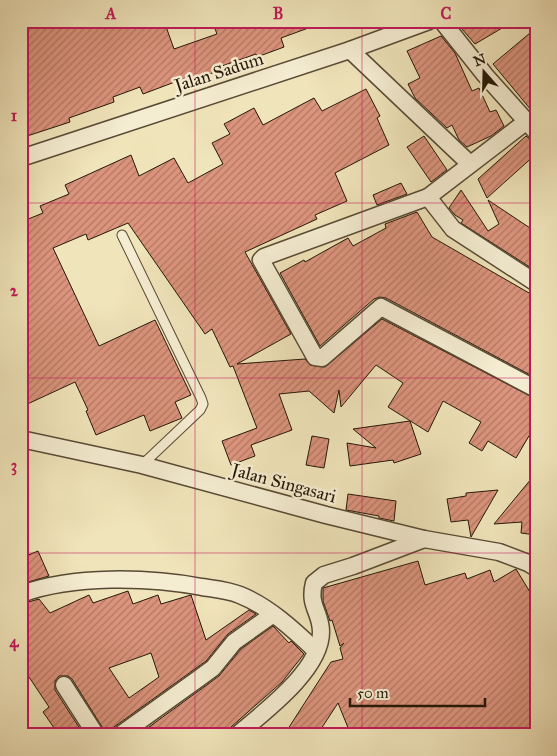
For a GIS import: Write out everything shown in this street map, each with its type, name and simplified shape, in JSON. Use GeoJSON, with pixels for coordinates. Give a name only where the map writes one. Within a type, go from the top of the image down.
{"type":"FeatureCollection","features":[{"type":"Feature","properties":{"kind":"street","name":"Jalan Sadum"},"geometry":{"type":"LineString","coordinates":[[21,158],[350,50],[429,21]]}},
{"type":"Feature","properties":{"kind":"street"},"geometry":{"type":"LineString","coordinates":[[442,21],[485,75],[531,127],[470,164],[428,197],[264,257],[261,263],[315,358],[322,358],[381,307],[536,389]]}},
{"type":"Feature","properties":{"kind":"street"},"geometry":{"type":"LineString","coordinates":[[350,50],[470,164]]}},
{"type":"Feature","properties":{"kind":"street"},"geometry":{"type":"LineString","coordinates":[[428,197],[453,229],[536,283]]}},
{"type":"Feature","properties":{"kind":"street","name":"Jalan Singasari"},"geometry":{"type":"LineString","coordinates":[[21,439],[142,465],[326,515],[424,538],[499,552],[536,568]]}},
{"type":"Feature","properties":{"kind":"street"},"geometry":{"type":"LineString","coordinates":[[237,735],[286,692],[301,676],[316,651],[320,641],[321,630],[311,599],[314,583],[324,575],[353,566],[424,538]]}},
{"type":"Feature","properties":{"kind":"street"},"geometry":{"type":"LineString","coordinates":[[21,594],[34,589],[73,583],[118,580],[167,582],[238,594],[253,601],[284,622],[316,651]]}},
{"type":"Feature","properties":{"kind":"street"},"geometry":{"type":"LineString","coordinates":[[120,735],[206,674],[234,642],[272,615]]}},
{"type":"Feature","properties":{"kind":"street"},"geometry":{"type":"LineString","coordinates":[[64,685],[96,735]]}},
{"type":"Feature","properties":{"kind":"lane"},"geometry":{"type":"LineString","coordinates":[[122,235],[181,354],[203,404],[200,410],[142,465]]}},
{"type":"Feature","properties":{"kind":"building"},"geometry":{"type":"Polygon","coordinates":[[[21,21],[164,21],[174,49],[217,34],[212,21],[322,21],[322,23],[281,38],[284,47],[257,57],[256,54],[222,66],[223,69],[190,81],[188,77],[143,94],[140,87],[113,97],[114,102],[69,118],[70,122],[21,138],[21,21]]]}},
{"type":"Feature","properties":{"kind":"building"},"geometry":{"type":"Polygon","coordinates":[[[475,21],[514,21],[475,44],[462,29],[475,21]]]}},
{"type":"Feature","properties":{"kind":"building"},"geometry":{"type":"Polygon","coordinates":[[[536,28],[536,116],[493,64],[536,28]]]}},
{"type":"Feature","properties":{"kind":"building"},"geometry":{"type":"Polygon","coordinates":[[[441,36],[455,53],[472,91],[479,88],[490,112],[496,110],[504,126],[491,136],[467,147],[459,140],[452,125],[447,128],[415,98],[408,84],[420,78],[407,51],[441,36]]]}},
{"type":"Feature","properties":{"kind":"building"},"geometry":{"type":"Polygon","coordinates":[[[366,89],[380,116],[377,118],[389,145],[335,173],[347,201],[315,215],[317,219],[245,252],[291,334],[237,364],[305,359],[310,365],[325,367],[382,319],[536,399],[536,424],[516,458],[488,441],[482,451],[469,443],[481,422],[443,401],[428,432],[388,407],[403,383],[376,365],[341,407],[339,390],[334,413],[309,391],[279,394],[292,430],[251,445],[255,456],[231,465],[222,441],[257,428],[233,366],[230,367],[212,329],[205,334],[128,223],[88,240],[86,234],[53,248],[99,346],[155,320],[191,395],[175,402],[182,418],[150,431],[144,415],[96,435],[86,411],[88,410],[75,382],[21,407],[21,222],[43,213],[40,206],[69,194],[65,185],[131,155],[139,176],[174,158],[188,183],[223,164],[212,143],[230,134],[224,124],[254,108],[263,125],[314,98],[322,111],[366,89]]]}},
{"type":"Feature","properties":{"kind":"building"},"geometry":{"type":"Polygon","coordinates":[[[424,136],[447,170],[431,182],[407,147],[424,136]]]}},
{"type":"Feature","properties":{"kind":"building"},"geometry":{"type":"Polygon","coordinates":[[[526,136],[536,142],[536,154],[487,198],[478,179],[526,136]]]}},
{"type":"Feature","properties":{"kind":"building"},"geometry":{"type":"Polygon","coordinates":[[[401,183],[407,194],[377,205],[373,195],[401,183]]]}},
{"type":"Feature","properties":{"kind":"building"},"geometry":{"type":"Polygon","coordinates":[[[461,190],[488,231],[499,224],[488,200],[536,232],[536,271],[461,223],[463,220],[449,208],[461,190]]]}},
{"type":"Feature","properties":{"kind":"building"},"geometry":{"type":"Polygon","coordinates":[[[417,212],[432,237],[536,297],[536,378],[386,298],[380,297],[374,299],[320,346],[280,273],[304,260],[305,262],[348,238],[353,246],[386,228],[385,224],[417,212]]]}},
{"type":"Feature","properties":{"kind":"building"},"geometry":{"type":"Polygon","coordinates":[[[410,421],[421,454],[394,463],[393,460],[350,466],[347,443],[376,448],[353,429],[410,421]]]}},
{"type":"Feature","properties":{"kind":"building"},"geometry":{"type":"Polygon","coordinates":[[[312,436],[329,439],[324,468],[306,465],[312,436]]]}},
{"type":"Feature","properties":{"kind":"building"},"geometry":{"type":"Polygon","coordinates":[[[536,473],[536,535],[521,533],[522,522],[494,524],[536,473]]]}},
{"type":"Feature","properties":{"kind":"building"},"geometry":{"type":"Polygon","coordinates":[[[498,490],[471,537],[468,520],[451,522],[447,499],[466,496],[466,493],[498,490]]]}},
{"type":"Feature","properties":{"kind":"building"},"geometry":{"type":"Polygon","coordinates":[[[348,494],[396,501],[394,521],[379,518],[379,516],[346,510],[348,494]]]}},
{"type":"Feature","properties":{"kind":"building"},"geometry":{"type":"Polygon","coordinates":[[[38,551],[49,576],[21,584],[21,558],[38,551]]]}},
{"type":"Feature","properties":{"kind":"building"},"geometry":{"type":"Polygon","coordinates":[[[418,561],[425,585],[465,573],[467,579],[490,570],[494,582],[516,569],[536,602],[536,725],[521,730],[523,735],[351,735],[338,703],[317,735],[284,735],[331,662],[343,659],[340,648],[344,643],[340,646],[332,620],[330,621],[323,601],[323,588],[418,561]]]}},
{"type":"Feature","properties":{"kind":"building"},"geometry":{"type":"Polygon","coordinates":[[[128,591],[133,604],[158,595],[161,604],[191,595],[206,640],[249,610],[256,614],[228,634],[206,661],[114,727],[110,735],[106,735],[72,679],[68,676],[59,676],[55,681],[55,690],[84,735],[59,735],[43,712],[49,707],[29,677],[21,682],[21,604],[39,599],[50,613],[89,595],[93,603],[128,591]],[[151,653],[109,668],[129,698],[159,677],[151,653]]]}},
{"type":"Feature","properties":{"kind":"building"},"geometry":{"type":"Polygon","coordinates":[[[273,626],[289,643],[291,641],[304,654],[282,682],[231,727],[225,735],[138,735],[219,676],[241,649],[273,626]]]}}]}
